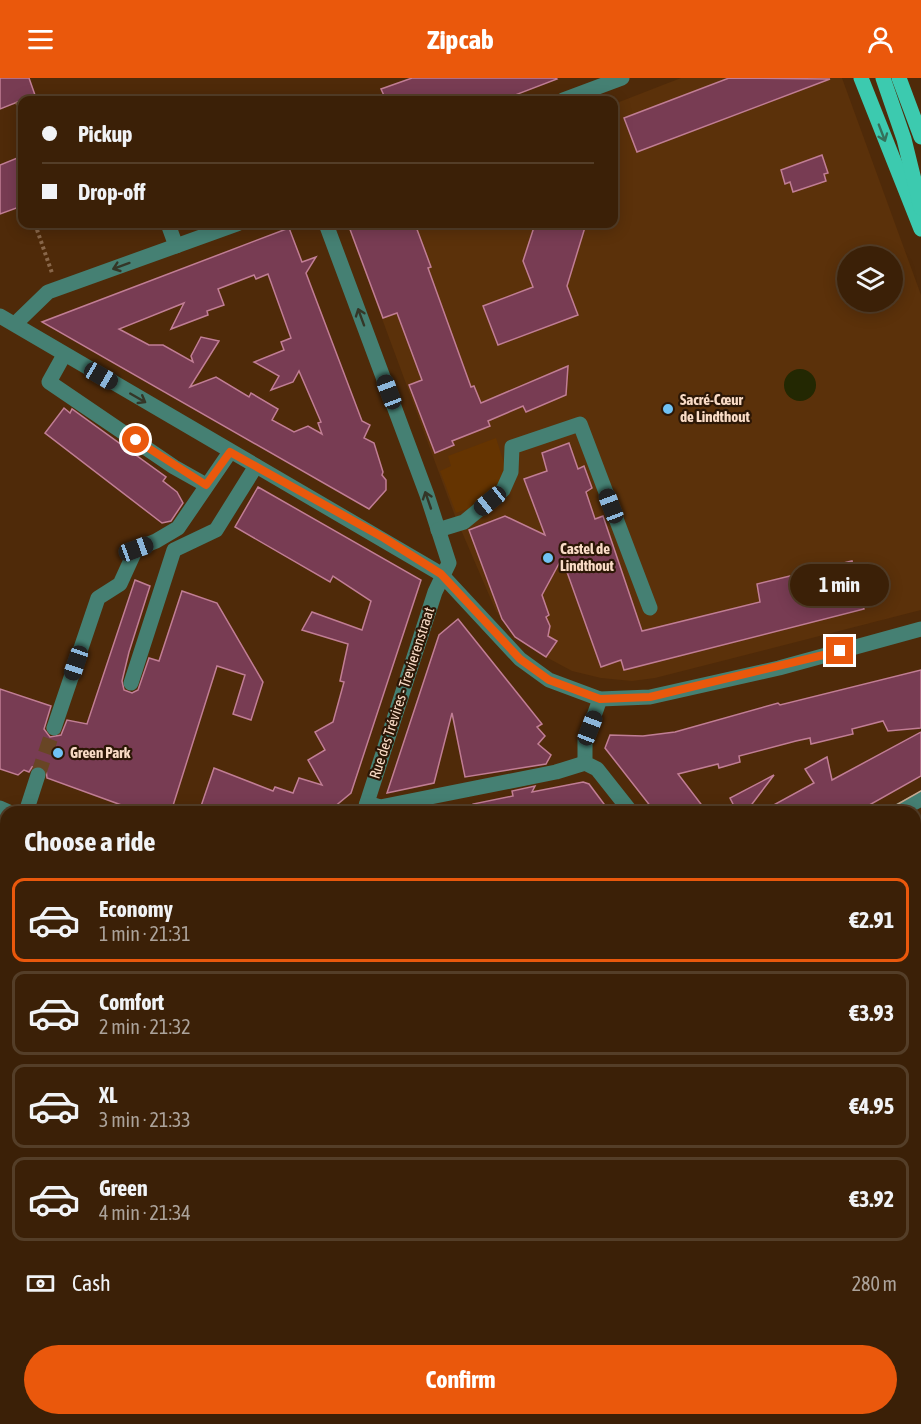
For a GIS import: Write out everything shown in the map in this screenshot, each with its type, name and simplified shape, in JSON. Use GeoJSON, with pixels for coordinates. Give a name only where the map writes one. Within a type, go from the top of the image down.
{"type":"FeatureCollection","features":[{"type":"Feature","properties":{"kind":"main road"},"geometry":{"type":"LineString","coordinates":[[861,78],[921,229]]}},
{"type":"Feature","properties":{"kind":"main road"},"geometry":{"type":"LineString","coordinates":[[883,78],[904,139],[921,208]]}},
{"type":"Feature","properties":{"kind":"main road"},"geometry":{"type":"LineString","coordinates":[[899,78],[921,137]]}},
{"type":"Feature","properties":{"kind":"street"},"geometry":{"type":"LineString","coordinates":[[574,96],[622,78]]}},
{"type":"Feature","properties":{"kind":"street"},"geometry":{"type":"LineString","coordinates":[[169,228],[176,246]]}},
{"type":"Feature","properties":{"kind":"street"},"geometry":{"type":"LineString","coordinates":[[15,324],[48,292],[226,228]]}},
{"type":"Feature","properties":{"kind":"street"},"geometry":{"type":"LineString","coordinates":[[327,228],[438,530],[464,522],[503,490],[511,472],[512,447],[580,424],[650,608]]}},
{"type":"Feature","properties":{"kind":"street"},"geometry":{"type":"LineString","coordinates":[[0,315],[230,452],[384,538],[441,574],[520,659],[549,680],[600,699],[650,697],[779,668],[921,629]]}},
{"type":"Feature","properties":{"kind":"street"},"geometry":{"type":"LineString","coordinates":[[64,355],[49,382],[174,467],[206,485]]}},
{"type":"Feature","properties":{"kind":"street"},"geometry":{"type":"LineString","coordinates":[[54,728],[98,598],[120,584],[136,549],[178,528],[230,452]]}},
{"type":"Feature","properties":{"kind":"street"},"geometry":{"type":"LineString","coordinates":[[131,683],[174,550],[216,530],[256,466]]}},
{"type":"Feature","properties":{"kind":"street","name":"Rue des Trévires - Trevierenstraat"},"geometry":{"type":"LineString","coordinates":[[365,806],[441,574],[449,563],[438,530]]}},
{"type":"Feature","properties":{"kind":"street"},"geometry":{"type":"LineString","coordinates":[[585,763],[585,741],[600,699]]}},
{"type":"Feature","properties":{"kind":"street"},"geometry":{"type":"LineString","coordinates":[[385,806],[556,772],[585,763],[597,769],[626,806]]}},
{"type":"Feature","properties":{"kind":"street"},"geometry":{"type":"LineString","coordinates":[[28,806],[38,775]]}},
{"type":"Feature","properties":{"kind":"path"},"geometry":{"type":"LineString","coordinates":[[35,228],[52,273]]}},
{"type":"Feature","properties":{"kind":"shaded area","name":"Sacré-Cœur de Lindthout"},"geometry":{"type":"Polygon","coordinates":[[[681,78],[842,78],[921,295],[921,610],[655,678],[632,681],[601,678],[572,671],[546,657],[509,629],[496,611],[455,516],[348,228],[618,228],[618,102],[681,78]]]}},
{"type":"Feature","properties":{"kind":"shaded area"},"geometry":{"type":"Polygon","coordinates":[[[800,369],[812,373],[816,385],[812,397],[800,401],[788,397],[784,385],[788,373],[800,369]]]}},
{"type":"Feature","properties":{"kind":"shaded area"},"geometry":{"type":"Polygon","coordinates":[[[496,438],[507,472],[498,486],[486,497],[456,513],[440,471],[451,466],[448,456],[496,438]]]}},
{"type":"Feature","properties":{"kind":"building"},"geometry":{"type":"Polygon","coordinates":[[[0,78],[29,78],[35,95],[18,96],[18,102],[0,109],[0,78]]]}},
{"type":"Feature","properties":{"kind":"building"},"geometry":{"type":"Polygon","coordinates":[[[412,78],[557,79],[512,96],[384,96],[381,89],[412,78]]]}},
{"type":"Feature","properties":{"kind":"building"},"geometry":{"type":"Polygon","coordinates":[[[729,78],[830,79],[637,152],[624,118],[729,78]]]}},
{"type":"Feature","properties":{"kind":"building"},"geometry":{"type":"Polygon","coordinates":[[[822,155],[828,173],[824,174],[826,181],[793,192],[790,182],[785,184],[781,170],[822,155]]]}},
{"type":"Feature","properties":{"kind":"building"},"geometry":{"type":"Polygon","coordinates":[[[18,158],[18,207],[0,214],[0,165],[18,158]]]}},
{"type":"Feature","properties":{"kind":"building"},"geometry":{"type":"Polygon","coordinates":[[[289,228],[302,262],[316,257],[306,273],[362,421],[370,425],[364,438],[374,443],[382,475],[386,480],[386,490],[369,509],[42,322],[289,228]],[[268,274],[256,279],[254,275],[218,289],[224,305],[207,311],[208,315],[171,329],[184,303],[119,329],[149,345],[163,345],[193,362],[191,356],[201,337],[219,341],[190,387],[216,377],[249,397],[251,393],[278,409],[272,420],[294,432],[308,426],[322,434],[318,423],[321,422],[299,371],[293,382],[271,390],[279,376],[254,362],[284,350],[281,342],[291,338],[268,274]]]}},
{"type":"Feature","properties":{"kind":"building"},"geometry":{"type":"Polygon","coordinates":[[[349,228],[416,228],[431,267],[428,268],[471,387],[474,386],[481,403],[568,366],[566,395],[526,412],[523,406],[488,421],[490,426],[452,441],[454,445],[435,453],[409,385],[422,380],[397,313],[383,318],[349,228]]]}},
{"type":"Feature","properties":{"kind":"building"},"geometry":{"type":"Polygon","coordinates":[[[534,228],[585,228],[567,286],[578,315],[498,345],[483,306],[533,287],[523,261],[534,228]]]}},
{"type":"Feature","properties":{"kind":"building"},"geometry":{"type":"Polygon","coordinates":[[[64,408],[70,413],[72,409],[166,477],[163,481],[177,492],[183,503],[171,521],[162,523],[45,433],[64,408]]]}},
{"type":"Feature","properties":{"kind":"building","name":"Castel de Lindthout"},"geometry":{"type":"Polygon","coordinates":[[[569,443],[578,469],[584,466],[592,488],[586,492],[595,519],[603,516],[642,631],[760,602],[757,584],[852,561],[864,609],[624,670],[621,660],[601,667],[562,558],[542,595],[549,615],[546,617],[550,626],[548,636],[557,641],[546,657],[515,637],[502,619],[469,530],[505,516],[545,535],[524,479],[547,471],[542,453],[569,443]]]}},
{"type":"Feature","properties":{"kind":"building"},"geometry":{"type":"Polygon","coordinates":[[[258,487],[421,580],[351,793],[335,806],[201,806],[214,768],[273,791],[275,787],[293,793],[299,778],[322,785],[308,760],[325,750],[315,732],[333,722],[344,682],[340,681],[348,644],[302,630],[312,612],[362,630],[371,601],[333,576],[330,582],[235,527],[258,487]]]}},
{"type":"Feature","properties":{"kind":"building"},"geometry":{"type":"Polygon","coordinates":[[[135,580],[150,586],[129,652],[122,681],[124,690],[132,693],[138,690],[149,658],[159,661],[182,591],[217,603],[263,682],[251,720],[233,714],[245,675],[217,666],[173,806],[124,806],[47,778],[46,769],[40,766],[32,767],[29,772],[24,770],[18,775],[0,769],[0,689],[51,706],[44,729],[50,737],[61,735],[67,720],[87,724],[135,580]]]}},
{"type":"Feature","properties":{"kind":"building"},"geometry":{"type":"Polygon","coordinates":[[[458,619],[542,724],[537,727],[545,736],[538,744],[551,755],[546,764],[465,777],[452,713],[434,783],[387,793],[439,635],[458,619]]]}},
{"type":"Feature","properties":{"kind":"building"},"geometry":{"type":"Polygon","coordinates":[[[921,670],[921,728],[888,731],[883,721],[852,729],[853,734],[811,744],[810,738],[796,741],[739,756],[740,762],[719,768],[718,764],[678,774],[702,806],[650,806],[605,748],[610,735],[643,736],[675,732],[778,703],[780,705],[921,670]]]}},
{"type":"Feature","properties":{"kind":"building"},"geometry":{"type":"Polygon","coordinates":[[[921,732],[921,776],[868,806],[772,806],[814,783],[805,769],[827,757],[832,780],[921,732]]]}},
{"type":"Feature","properties":{"kind":"building"},"geometry":{"type":"Polygon","coordinates":[[[774,775],[751,806],[734,806],[730,798],[774,775]]]}},
{"type":"Feature","properties":{"kind":"building"},"geometry":{"type":"Polygon","coordinates":[[[583,782],[589,784],[606,806],[473,806],[473,804],[513,796],[512,791],[535,786],[532,792],[583,782]]]}},
{"type":"Feature","properties":{"kind":"tunnel"},"geometry":{"type":"LineString","coordinates":[[38,775],[54,728]]}},
{"type":"Feature","properties":{"kind":"tram line"},"geometry":{"type":"LineString","coordinates":[[895,806],[921,791]]}},
{"type":"Feature","properties":{"kind":"place","name":"Sacré-Cœur de Lindthout"},"geometry":{"type":"Point","coordinates":[668,409]}},
{"type":"Feature","properties":{"kind":"place","name":"Castel de Lindthout"},"geometry":{"type":"Point","coordinates":[548,558]}},
{"type":"Feature","properties":{"kind":"place","name":"Green Park"},"geometry":{"type":"Point","coordinates":[58,753]}},
{"type":"Feature","properties":{"kind":"route"},"geometry":{"type":"LineString","coordinates":[[136,440],[174,467],[206,485],[230,452],[384,538],[441,574],[520,659],[549,680],[600,699],[650,697],[779,668],[840,651]]}}]}
